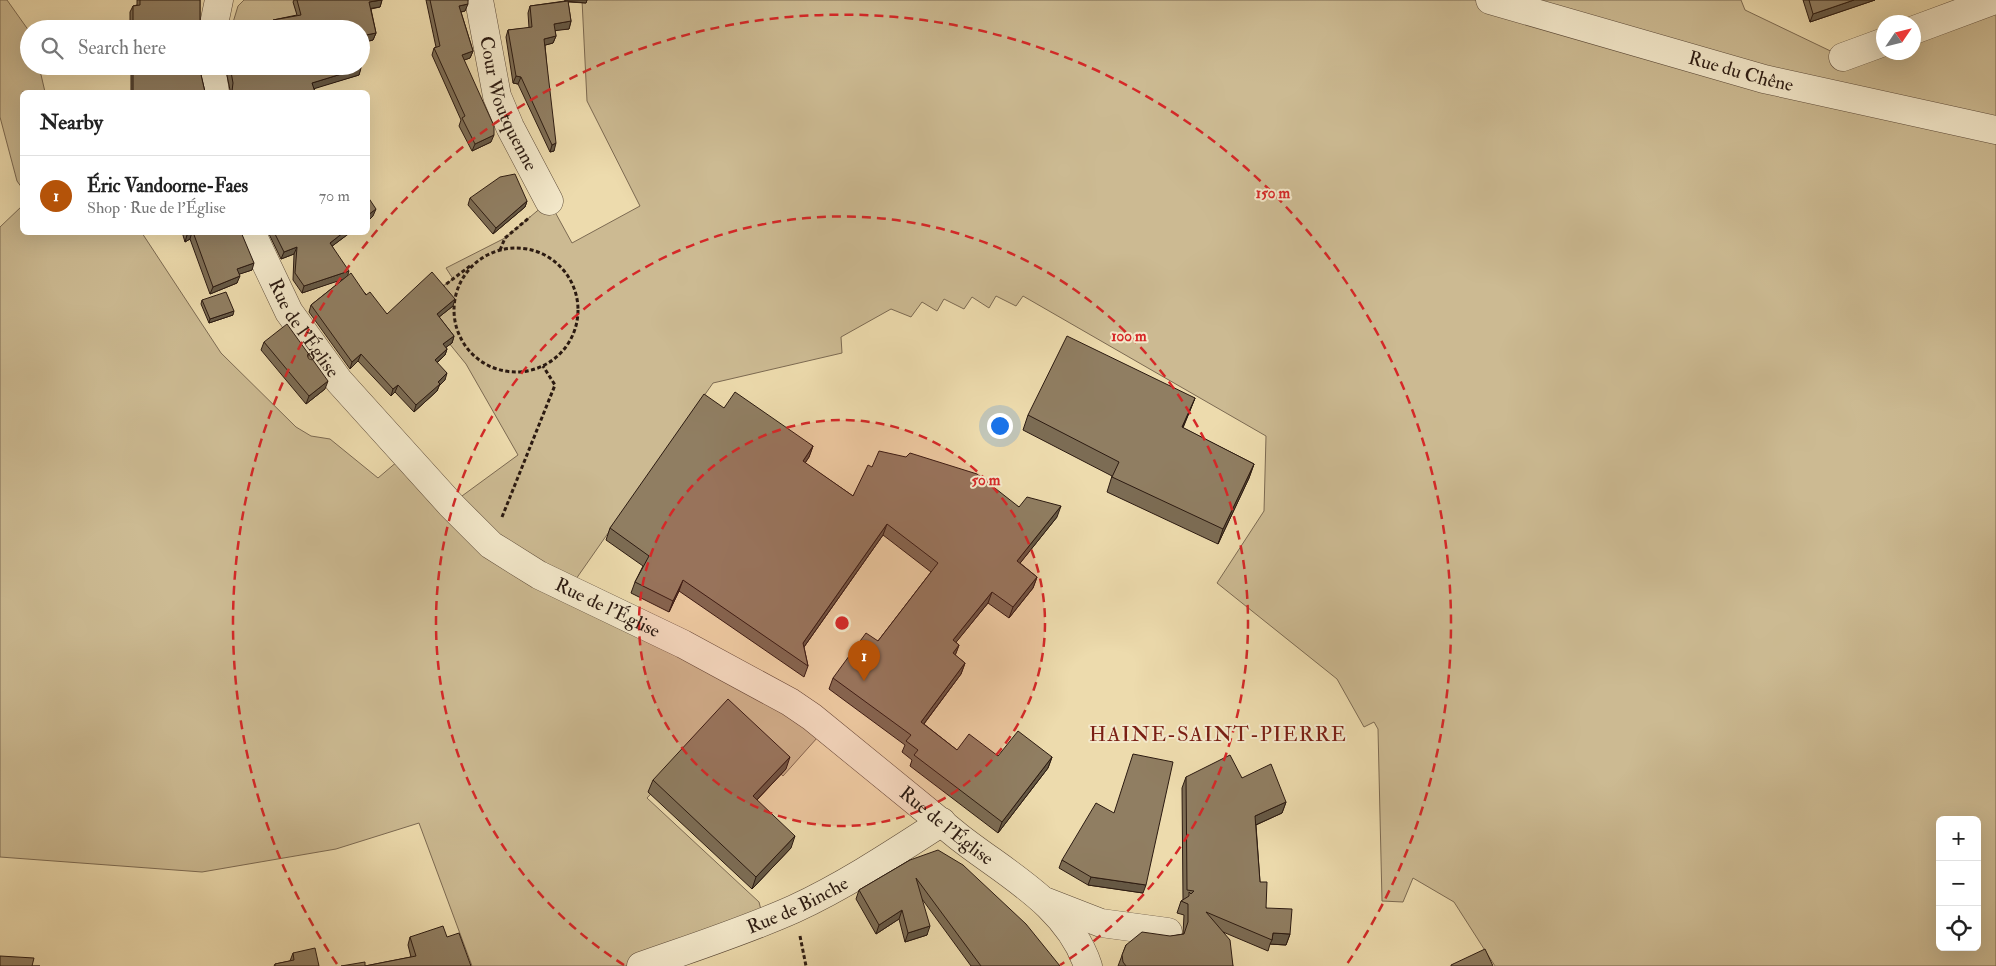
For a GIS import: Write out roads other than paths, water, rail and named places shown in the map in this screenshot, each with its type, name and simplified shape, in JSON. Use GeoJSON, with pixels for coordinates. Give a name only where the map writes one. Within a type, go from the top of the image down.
{"type":"FeatureCollection","features":[{"type":"Feature","properties":{"kind":"street"},"geometry":{"type":"LineString","coordinates":[[215,20],[219,0]]}},
{"type":"Feature","properties":{"kind":"street","name":"Cour Woutquenne"},"geometry":{"type":"LineString","coordinates":[[479,0],[497,96],[510,127],[549,201]]}},
{"type":"Feature","properties":{"kind":"street","name":"Rue du Chêne"},"geometry":{"type":"LineString","coordinates":[[1490,0],[1764,79],[1996,130]]}},
{"type":"Feature","properties":{"kind":"street"},"geometry":{"type":"LineString","coordinates":[[1921,27],[1995,0]]}},
{"type":"Feature","properties":{"kind":"street"},"geometry":{"type":"LineString","coordinates":[[1843,57],[1876,45]]}},
{"type":"Feature","properties":{"kind":"street"},"geometry":{"type":"LineString","coordinates":[[212,75],[215,90]]}},
{"type":"Feature","properties":{"kind":"street","name":"Rue de l'Église"},"geometry":{"type":"LineString","coordinates":[[252,235],[289,312],[339,381],[491,545],[539,576],[683,644],[790,702],[1046,902],[1070,932],[1088,966]]}},
{"type":"Feature","properties":{"kind":"street","name":"Rue de Binche"},"geometry":{"type":"LineString","coordinates":[[641,966],[764,922],[794,908],[843,883],[942,822]]}},
{"type":"Feature","properties":{"kind":"street","name":"Rue de l'Église"},"geometry":{"type":"LineString","coordinates":[[1046,902],[1100,923],[1168,932]]}},
{"type":"Feature","properties":{"kind":"place","name":"Éric Vandoorne-Faes"},"geometry":{"type":"Point","coordinates":[864,681]}},
{"type":"Feature","properties":{"kind":"district","name":"HAINE-SAINT-PIERRE"},"geometry":{"type":"Point","coordinates":[1218,734]}}]}
